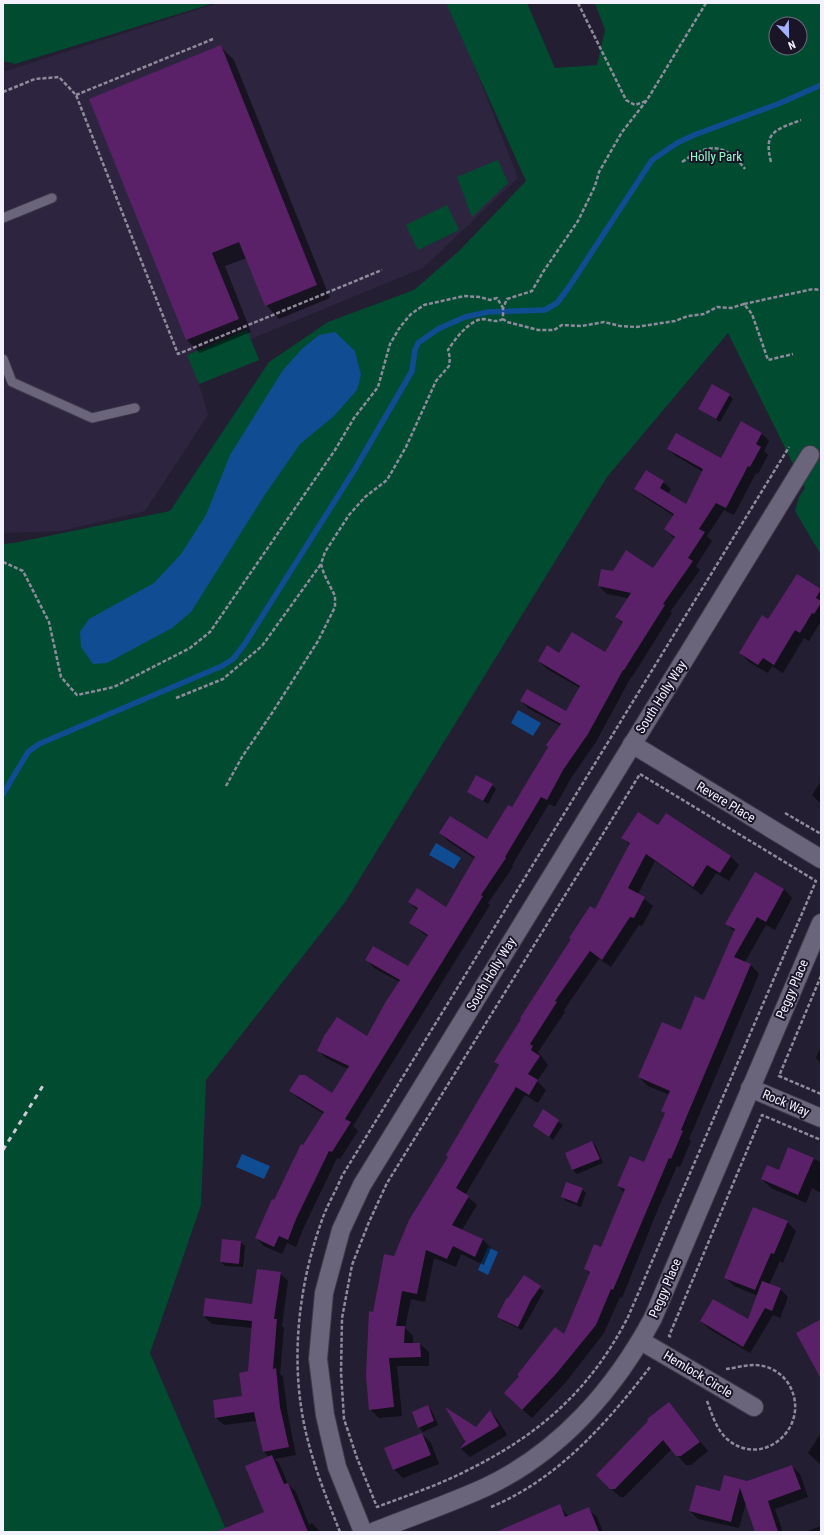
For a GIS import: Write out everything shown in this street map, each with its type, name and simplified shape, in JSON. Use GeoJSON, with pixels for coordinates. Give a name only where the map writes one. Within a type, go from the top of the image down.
{"type":"FeatureCollection","features":[{"type":"Feature","properties":{"kind":"street","name":"South Holly Way"},"geometry":{"type":"LineString","coordinates":[[363,1532],[337,1467],[324,1415],[318,1359],[324,1293],[342,1230],[362,1185],[810,455]]}},
{"type":"Feature","properties":{"kind":"street","name":"Revere Place"},"geometry":{"type":"LineString","coordinates":[[632,744],[821,859]]}},
{"type":"Feature","properties":{"kind":"street","name":"Peggy Place"},"geometry":{"type":"LineString","coordinates":[[373,1532],[486,1487],[526,1464],[562,1437],[593,1406],[621,1370],[641,1341],[653,1318],[821,923]]}},
{"type":"Feature","properties":{"kind":"street","name":"Rock Way"},"geometry":{"type":"LineString","coordinates":[[750,1088],[821,1118]]}},
{"type":"Feature","properties":{"kind":"street","name":"Hemlock Circle"},"geometry":{"type":"LineString","coordinates":[[641,1341],[754,1407]]}},
{"type":"Feature","properties":{"kind":"lane"},"geometry":{"type":"LineString","coordinates":[[3,218],[52,198]]}},
{"type":"Feature","properties":{"kind":"lane"},"geometry":{"type":"LineString","coordinates":[[3,358],[12,382],[92,418],[135,408]]}},
{"type":"Feature","properties":{"kind":"path"},"geometry":{"type":"LineString","coordinates":[[578,3],[626,100],[635,104],[647,100]]}},
{"type":"Feature","properties":{"kind":"path"},"geometry":{"type":"LineString","coordinates":[[706,3],[647,100],[622,132],[612,149],[599,172],[595,186],[578,221],[532,290],[507,299],[503,308],[503,319],[507,322],[538,330],[554,330],[562,325],[582,326],[604,322],[620,326],[636,327],[676,321],[688,316],[704,314],[717,307],[731,308],[813,290],[821,290]]}},
{"type":"Feature","properties":{"kind":"path"},"geometry":{"type":"LineString","coordinates":[[76,95],[213,39]]}},
{"type":"Feature","properties":{"kind":"path"},"geometry":{"type":"LineString","coordinates":[[3,92],[35,79],[59,78],[76,95],[178,354],[382,270]]}},
{"type":"Feature","properties":{"kind":"path"},"geometry":{"type":"LineString","coordinates":[[771,162],[768,148],[769,138],[778,129],[801,120]]}},
{"type":"Feature","properties":{"kind":"path"},"geometry":{"type":"LineString","coordinates":[[682,162],[697,151],[708,147],[726,151],[734,156],[745,169]]}},
{"type":"Feature","properties":{"kind":"path"},"geometry":{"type":"LineString","coordinates":[[3,562],[23,571],[49,622],[61,677],[77,695],[114,687],[190,648],[210,632],[335,450],[354,418],[378,387],[390,344],[400,327],[411,314],[424,305],[464,296],[480,297],[490,300],[497,298],[503,308]]}},
{"type":"Feature","properties":{"kind":"path"},"geometry":{"type":"LineString","coordinates":[[744,304],[752,314],[768,360],[792,354]]}},
{"type":"Feature","properties":{"kind":"path"},"geometry":{"type":"LineString","coordinates":[[176,698],[222,678],[262,646],[321,564],[325,552],[349,515],[365,497],[387,480],[436,381],[449,366],[450,358],[448,350],[455,339],[473,324],[483,319],[499,322],[503,319]]}},
{"type":"Feature","properties":{"kind":"path"},"geometry":{"type":"LineString","coordinates":[[226,786],[242,757],[318,641],[335,607],[335,596],[324,574],[321,564]]}},
{"type":"Feature","properties":{"kind":"path"},"geometry":{"type":"LineString","coordinates":[[640,774],[816,881],[616,1342],[581,1388],[547,1422],[508,1449],[463,1473],[377,1507],[357,1458],[344,1419],[341,1372],[342,1318],[352,1265],[369,1222],[387,1183],[640,774]]}},
{"type":"Feature","properties":{"kind":"path"},"geometry":{"type":"LineString","coordinates":[[785,813],[821,834]]}},
{"type":"Feature","properties":{"kind":"path"},"geometry":{"type":"LineString","coordinates":[[821,976],[779,1076],[821,1094]]}},
{"type":"Feature","properties":{"kind":"shaded area"},"geometry":{"type":"Polygon","coordinates":[[[218,3],[450,3],[518,178],[423,268],[251,339],[259,360],[199,384],[208,415],[145,511],[61,531],[3,533],[3,72],[218,3]]]}},
{"type":"Feature","properties":{"kind":"green space"},"geometry":{"type":"Polygon","coordinates":[[[3,3],[214,3],[15,64],[3,61],[3,3]]]}},
{"type":"Feature","properties":{"kind":"green space","name":"Holly Park"},"geometry":{"type":"Polygon","coordinates":[[[446,3],[527,3],[555,68],[597,65],[605,30],[595,3],[821,3],[821,555],[795,511],[799,497],[805,488],[728,333],[607,477],[346,901],[206,1080],[201,1205],[150,1353],[227,1532],[3,1532],[3,544],[170,511],[269,362],[328,322],[414,290],[459,251],[526,181],[446,3]]]}},
{"type":"Feature","properties":{"kind":"green space"},"geometry":{"type":"Polygon","coordinates":[[[498,160],[508,183],[472,217],[457,177],[498,160]]]}},
{"type":"Feature","properties":{"kind":"green space"},"geometry":{"type":"Polygon","coordinates":[[[447,205],[459,230],[418,250],[406,225],[447,205]]]}},
{"type":"Feature","properties":{"kind":"green space"},"geometry":{"type":"Polygon","coordinates":[[[247,330],[259,360],[199,384],[187,355],[247,330]]]}},
{"type":"Feature","properties":{"kind":"water"},"geometry":{"type":"Polygon","coordinates":[[[335,332],[355,351],[361,375],[357,390],[334,416],[300,444],[264,496],[191,612],[172,628],[107,663],[93,664],[81,647],[80,632],[89,619],[154,583],[181,554],[206,515],[230,455],[283,370],[303,348],[319,335],[335,332]]]}},
{"type":"Feature","properties":{"kind":"water"},"geometry":{"type":"Polygon","coordinates":[[[518,710],[541,723],[533,736],[511,723],[518,710]]]}},
{"type":"Feature","properties":{"kind":"water"},"geometry":{"type":"Polygon","coordinates":[[[436,843],[461,858],[454,869],[429,855],[436,843]]]}},
{"type":"Feature","properties":{"kind":"water"},"geometry":{"type":"Polygon","coordinates":[[[242,1154],[270,1166],[264,1179],[236,1167],[242,1154]]]}},
{"type":"Feature","properties":{"kind":"water"},"geometry":{"type":"Polygon","coordinates":[[[488,1247],[498,1252],[488,1275],[478,1270],[488,1247]]]}},
{"type":"Feature","properties":{"kind":"building"},"geometry":{"type":"Polygon","coordinates":[[[221,45],[317,285],[265,306],[239,242],[212,253],[239,319],[186,340],[89,99],[221,45]]]}},
{"type":"Feature","properties":{"kind":"building"},"geometry":{"type":"Polygon","coordinates":[[[712,384],[730,394],[716,419],[698,409],[712,384]]]}},
{"type":"Feature","properties":{"kind":"building"},"geometry":{"type":"Polygon","coordinates":[[[741,421],[762,433],[756,444],[761,447],[750,467],[748,466],[726,508],[716,503],[699,529],[705,532],[688,558],[693,561],[663,604],[665,605],[623,670],[588,734],[563,770],[547,800],[541,797],[505,857],[506,858],[481,895],[483,896],[345,1119],[351,1122],[332,1152],[329,1151],[296,1219],[288,1240],[279,1236],[274,1247],[255,1238],[272,1199],[274,1200],[301,1144],[303,1145],[324,1112],[289,1091],[299,1075],[305,1075],[332,1093],[349,1066],[317,1051],[324,1036],[337,1017],[367,1036],[385,1003],[400,980],[365,960],[373,946],[408,966],[428,935],[409,923],[418,908],[408,902],[417,888],[446,907],[475,857],[439,833],[450,816],[487,839],[508,805],[512,807],[548,747],[546,745],[561,724],[520,701],[527,689],[566,711],[580,686],[538,661],[547,645],[559,653],[572,632],[605,652],[623,622],[615,617],[631,593],[598,586],[601,569],[613,571],[626,550],[653,568],[675,537],[664,529],[674,514],[634,489],[646,470],[664,481],[660,488],[686,504],[703,469],[667,449],[676,433],[721,458],[741,421]]]}},
{"type":"Feature","properties":{"kind":"building"},"geometry":{"type":"Polygon","coordinates":[[[797,574],[821,589],[816,598],[821,601],[821,603],[814,614],[812,613],[800,633],[795,630],[774,665],[763,658],[758,665],[739,653],[762,615],[768,619],[797,574]]]}},
{"type":"Feature","properties":{"kind":"building"},"geometry":{"type":"Polygon","coordinates":[[[476,775],[493,784],[483,801],[467,792],[476,775]]]}},
{"type":"Feature","properties":{"kind":"building"},"geometry":{"type":"Polygon","coordinates":[[[638,812],[658,825],[666,813],[731,856],[720,873],[707,865],[693,887],[646,854],[628,888],[645,897],[634,918],[630,917],[602,960],[590,951],[555,1001],[557,1002],[530,1044],[533,1046],[531,1050],[540,1056],[528,1074],[538,1080],[529,1095],[516,1087],[456,1188],[469,1196],[452,1225],[483,1239],[475,1257],[453,1246],[447,1259],[426,1250],[417,1294],[402,1291],[396,1326],[405,1326],[404,1343],[420,1343],[421,1357],[389,1358],[394,1407],[369,1410],[366,1376],[369,1311],[373,1312],[384,1254],[394,1256],[409,1220],[448,1157],[446,1155],[499,1065],[494,1062],[590,906],[595,909],[630,843],[621,838],[638,812]]]}},
{"type":"Feature","properties":{"kind":"building"},"geometry":{"type":"Polygon","coordinates":[[[755,872],[784,889],[766,922],[757,917],[734,957],[751,964],[681,1130],[683,1131],[671,1159],[669,1158],[613,1290],[611,1289],[596,1325],[556,1374],[522,1410],[504,1393],[519,1376],[517,1375],[555,1327],[564,1334],[590,1272],[584,1269],[594,1244],[601,1247],[625,1189],[617,1186],[630,1156],[644,1162],[665,1113],[661,1111],[670,1091],[638,1077],[662,1022],[681,1030],[695,996],[704,1000],[735,929],[725,924],[755,872]]]}},
{"type":"Feature","properties":{"kind":"building"},"geometry":{"type":"Polygon","coordinates":[[[543,1109],[559,1120],[549,1137],[533,1126],[543,1109]]]}},
{"type":"Feature","properties":{"kind":"building"},"geometry":{"type":"Polygon","coordinates":[[[592,1141],[600,1159],[572,1170],[565,1153],[592,1141]]]}},
{"type":"Feature","properties":{"kind":"building"},"geometry":{"type":"Polygon","coordinates":[[[788,1147],[814,1158],[798,1195],[761,1179],[767,1165],[779,1170],[788,1147]]]}},
{"type":"Feature","properties":{"kind":"building"},"geometry":{"type":"Polygon","coordinates":[[[566,1182],[583,1188],[577,1203],[561,1197],[566,1182]]]}},
{"type":"Feature","properties":{"kind":"building"},"geometry":{"type":"Polygon","coordinates":[[[753,1207],[788,1221],[774,1254],[771,1253],[755,1290],[724,1278],[753,1207]]]}},
{"type":"Feature","properties":{"kind":"building"},"geometry":{"type":"Polygon","coordinates":[[[222,1239],[241,1241],[239,1264],[220,1262],[222,1239]]]}},
{"type":"Feature","properties":{"kind":"building"},"geometry":{"type":"Polygon","coordinates":[[[257,1269],[281,1272],[274,1319],[277,1319],[273,1369],[276,1368],[280,1407],[289,1447],[263,1452],[254,1412],[215,1418],[213,1400],[242,1396],[239,1373],[248,1371],[252,1321],[203,1316],[205,1298],[252,1304],[257,1269]]]}},
{"type":"Feature","properties":{"kind":"building"},"geometry":{"type":"Polygon","coordinates":[[[524,1275],[541,1286],[531,1300],[518,1327],[497,1317],[507,1297],[508,1298],[524,1275]]]}},
{"type":"Feature","properties":{"kind":"building"},"geometry":{"type":"Polygon","coordinates":[[[762,1281],[781,1288],[772,1311],[765,1308],[743,1347],[700,1321],[713,1299],[748,1319],[762,1281]]]}},
{"type":"Feature","properties":{"kind":"building"},"geometry":{"type":"Polygon","coordinates":[[[821,1319],[821,1379],[796,1333],[821,1319]]]}},
{"type":"Feature","properties":{"kind":"building"},"geometry":{"type":"Polygon","coordinates":[[[669,1402],[700,1442],[681,1456],[676,1456],[663,1440],[615,1489],[610,1489],[596,1475],[648,1421],[647,1419],[669,1402]]]}},
{"type":"Feature","properties":{"kind":"building"},"geometry":{"type":"Polygon","coordinates":[[[428,1405],[434,1421],[418,1428],[412,1412],[428,1405]]]}},
{"type":"Feature","properties":{"kind":"building"},"geometry":{"type":"Polygon","coordinates":[[[445,1407],[476,1427],[490,1410],[499,1426],[460,1449],[466,1440],[465,1441],[445,1407]]]}},
{"type":"Feature","properties":{"kind":"building"},"geometry":{"type":"Polygon","coordinates":[[[422,1433],[431,1455],[393,1470],[384,1448],[422,1433]]]}},
{"type":"Feature","properties":{"kind":"building"},"geometry":{"type":"Polygon","coordinates":[[[272,1455],[284,1484],[288,1483],[308,1532],[215,1532],[264,1512],[245,1466],[272,1455]]]}},
{"type":"Feature","properties":{"kind":"building"},"geometry":{"type":"Polygon","coordinates":[[[792,1465],[801,1489],[768,1501],[778,1532],[755,1532],[740,1488],[731,1522],[689,1511],[696,1485],[720,1491],[724,1475],[747,1481],[792,1465]]]}},
{"type":"Feature","properties":{"kind":"building"},"geometry":{"type":"Polygon","coordinates":[[[560,1504],[565,1517],[589,1507],[599,1532],[496,1532],[560,1504]]]}},
{"type":"Feature","properties":{"kind":"waterway"},"geometry":{"type":"LineString","coordinates":[[3,794],[28,752],[39,744],[222,666],[233,659],[244,645],[355,469],[412,371],[415,350],[418,343],[438,329],[465,317],[488,312],[545,310],[557,303],[652,160],[677,143],[694,135],[778,104],[821,85]]}},
{"type":"Feature","properties":{"kind":"railway"},"geometry":{"type":"LineString","coordinates":[[3,1150],[44,1084]]}}]}
